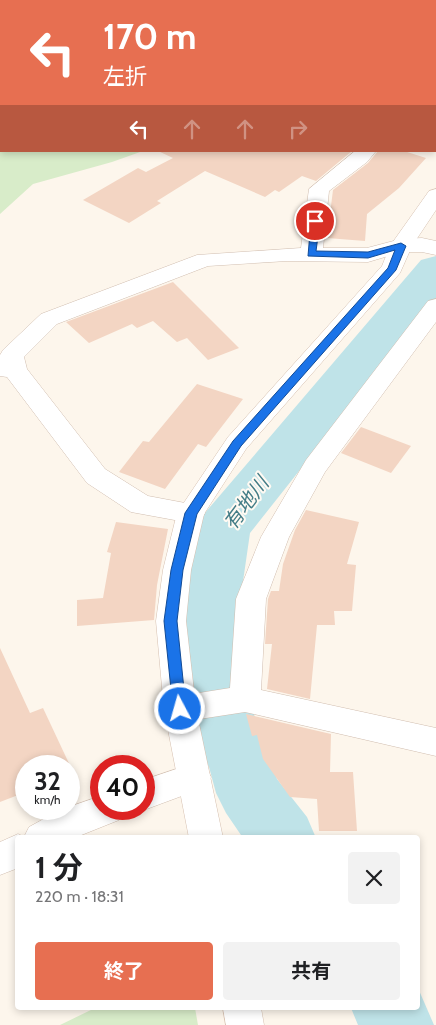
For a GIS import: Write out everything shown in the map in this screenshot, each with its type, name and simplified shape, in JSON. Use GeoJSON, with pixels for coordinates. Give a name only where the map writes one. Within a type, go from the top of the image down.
{"type":"FeatureCollection","features":[{"type":"Feature","properties":{"kind":"street"},"geometry":{"type":"LineString","coordinates":[[311,254],[319,189],[365,152]]}},
{"type":"Feature","properties":{"kind":"street"},"geometry":{"type":"LineString","coordinates":[[205,835],[180,709],[171,621],[177,570],[191,513],[237,443],[392,268],[420,246],[436,195]]}},
{"type":"Feature","properties":{"kind":"street"},"geometry":{"type":"LineString","coordinates":[[191,513],[141,505],[96,476],[7,369],[12,355],[49,319],[205,260],[311,254],[368,255],[420,246]]}},
{"type":"Feature","properties":{"kind":"street"},"geometry":{"type":"LineString","coordinates":[[244,699],[251,599],[275,537],[315,467],[436,306]]}},
{"type":"Feature","properties":{"kind":"street"},"geometry":{"type":"LineString","coordinates":[[180,709],[244,699],[436,742]]}},
{"type":"Feature","properties":{"kind":"street"},"geometry":{"type":"LineString","coordinates":[[155,791],[194,777]]}},
{"type":"Feature","properties":{"kind":"street"},"geometry":{"type":"LineString","coordinates":[[46,835],[72,821],[90,815]]}},
{"type":"Feature","properties":{"kind":"street"},"geometry":{"type":"LineString","coordinates":[[0,859],[15,852]]}},
{"type":"Feature","properties":{"kind":"street"},"geometry":{"type":"LineString","coordinates":[[242,1010],[246,1025]]}},
{"type":"Feature","properties":{"kind":"green space"},"geometry":{"type":"Polygon","coordinates":[[[0,152],[140,152],[112,162],[33,184],[0,214],[0,152]]]}},
{"type":"Feature","properties":{"kind":"green space"},"geometry":{"type":"Polygon","coordinates":[[[91,1010],[195,1010],[198,1025],[60,1025],[91,1010]]]}},
{"type":"Feature","properties":{"kind":"building"},"geometry":{"type":"Polygon","coordinates":[[[160,152],[351,152],[316,181],[302,176],[279,192],[275,190],[265,197],[205,171],[157,201],[161,203],[129,223],[83,200],[138,168],[146,172],[173,158],[160,152]]]}},
{"type":"Feature","properties":{"kind":"building"},"geometry":{"type":"Polygon","coordinates":[[[377,152],[407,152],[426,158],[399,188],[367,214],[365,241],[327,238],[333,190],[368,163],[377,152]]]}},
{"type":"Feature","properties":{"kind":"building"},"geometry":{"type":"Polygon","coordinates":[[[173,282],[239,348],[208,360],[187,338],[177,342],[153,321],[137,328],[132,324],[89,343],[66,322],[173,282]]]}},
{"type":"Feature","properties":{"kind":"building"},"geometry":{"type":"Polygon","coordinates":[[[197,384],[243,399],[206,447],[198,444],[165,489],[119,472],[143,441],[149,442],[197,384]]]}},
{"type":"Feature","properties":{"kind":"building"},"geometry":{"type":"Polygon","coordinates":[[[361,427],[411,446],[391,473],[341,453],[361,427]]]}},
{"type":"Feature","properties":{"kind":"building"},"geometry":{"type":"Polygon","coordinates":[[[306,510],[359,522],[347,564],[356,565],[352,611],[334,611],[335,625],[317,625],[310,699],[267,689],[272,644],[265,644],[268,599],[271,591],[279,591],[283,564],[295,530],[306,510]]]}},
{"type":"Feature","properties":{"kind":"building"},"geometry":{"type":"Polygon","coordinates":[[[116,522],[168,529],[157,585],[154,620],[77,626],[77,600],[103,598],[111,553],[107,552],[116,522]]]}},
{"type":"Feature","properties":{"kind":"building"},"geometry":{"type":"Polygon","coordinates":[[[0,648],[30,713],[43,708],[65,755],[15,755],[15,796],[0,802],[0,648]]]}},
{"type":"Feature","properties":{"kind":"building"},"geometry":{"type":"Polygon","coordinates":[[[246,714],[331,734],[330,772],[353,772],[357,831],[319,831],[317,799],[290,797],[263,759],[257,735],[252,736],[246,714]]]}},
{"type":"Feature","properties":{"kind":"waterway","name":"有地川"},"geometry":{"type":"LineString","coordinates":[[281,835],[249,793],[239,759],[226,739],[209,616],[223,528],[436,269]]}},
{"type":"Feature","properties":{"kind":"waterway","name":"有地川"},"geometry":{"type":"LineString","coordinates":[[389,1010],[396,1025]]}},
{"type":"Feature","properties":{"kind":"route"},"geometry":{"type":"LineString","coordinates":[[180,709],[171,621],[177,570],[191,513],[237,443],[392,268],[401,246],[368,255],[311,254],[315,221]]}}]}
